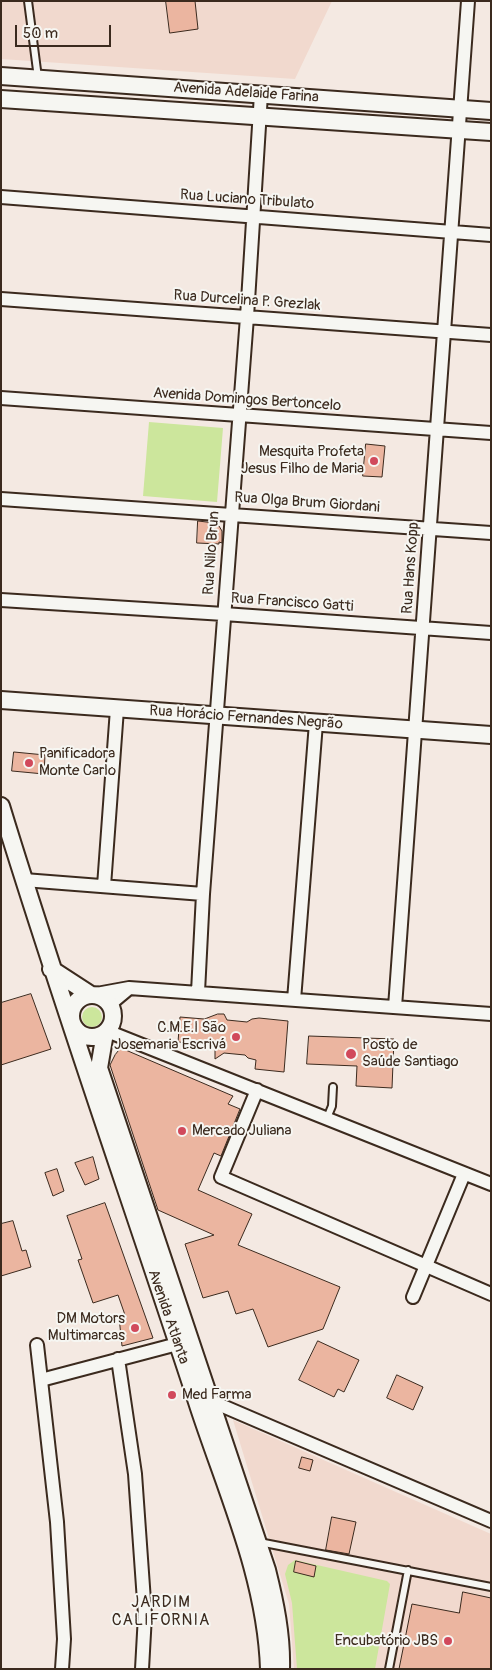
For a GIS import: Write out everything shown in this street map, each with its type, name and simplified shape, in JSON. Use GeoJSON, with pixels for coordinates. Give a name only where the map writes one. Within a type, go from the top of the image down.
{"type":"FeatureCollection","features":[{"type":"Feature","properties":{"kind":"street","name":"Rua Hans Kopp"},"geometry":{"type":"LineString","coordinates":[[395,1007],[468,1]]}},
{"type":"Feature","properties":{"kind":"street","name":"Avenida Adelaide Farina"},"geometry":{"type":"LineString","coordinates":[[1,76],[491,111]]}},
{"type":"Feature","properties":{"kind":"street","name":"Rua Nilo Brun"},"geometry":{"type":"LineString","coordinates":[[198,992],[203,894],[247,317],[261,94]]}},
{"type":"Feature","properties":{"kind":"street","name":"Avenida Adelaide Farina"},"geometry":{"type":"LineString","coordinates":[[1,99],[491,132]]}},
{"type":"Feature","properties":{"kind":"street","name":"Rua Luciano Tribulato"},"geometry":{"type":"LineString","coordinates":[[1,197],[491,235]]}},
{"type":"Feature","properties":{"kind":"street","name":"Rua Durcelina P. Grezlak"},"geometry":{"type":"LineString","coordinates":[[1,299],[491,334]]}},
{"type":"Feature","properties":{"kind":"street","name":"Avenida Domingos Bertoncelo"},"geometry":{"type":"LineString","coordinates":[[1,398],[491,433]]}},
{"type":"Feature","properties":{"kind":"street","name":"Rua Olga Brum Giordani"},"geometry":{"type":"LineString","coordinates":[[1,498],[491,534]]}},
{"type":"Feature","properties":{"kind":"street","name":"Rua Francisco Gatti"},"geometry":{"type":"LineString","coordinates":[[1,600],[491,634]]}},
{"type":"Feature","properties":{"kind":"street","name":"Rua Horácio Fernandes Negrão"},"geometry":{"type":"LineString","coordinates":[[1,700],[491,735]]}},
{"type":"Feature","properties":{"kind":"street"},"geometry":{"type":"LineString","coordinates":[[104,886],[117,709]]}},
{"type":"Feature","properties":{"kind":"street"},"geometry":{"type":"LineString","coordinates":[[294,1000],[316,723]]}},
{"type":"Feature","properties":{"kind":"street","name":"Avenida Atlanta"},"geometry":{"type":"LineString","coordinates":[[1,806],[51,969],[154,1256],[251,1541],[274,1600],[279,1632],[280,1669]]}},
{"type":"Feature","properties":{"kind":"street"},"geometry":{"type":"LineString","coordinates":[[24,880],[203,894]]}},
{"type":"Feature","properties":{"kind":"street"},"geometry":{"type":"LineString","coordinates":[[51,969],[91,995],[98,996],[109,1005],[113,1018],[106,1032]]}},
{"type":"Feature","properties":{"kind":"street"},"geometry":{"type":"LineString","coordinates":[[491,1014],[129,988],[85,996],[74,1005],[70,1017],[75,1030],[86,1036],[92,1037],[106,1032],[257,1090],[491,1184]]}},
{"type":"Feature","properties":{"kind":"street"},"geometry":{"type":"LineString","coordinates":[[109,1005],[129,988]]}},
{"type":"Feature","properties":{"kind":"street","name":"Avenida Atlanta"},"geometry":{"type":"LineString","coordinates":[[106,1032],[99,1068],[154,1256]]}},
{"type":"Feature","properties":{"kind":"street"},"geometry":{"type":"LineString","coordinates":[[257,1090],[221,1177],[491,1294]]}},
{"type":"Feature","properties":{"kind":"street"},"geometry":{"type":"LineString","coordinates":[[413,1297],[464,1174]]}},
{"type":"Feature","properties":{"kind":"street"},"geometry":{"type":"LineString","coordinates":[[41,1380],[184,1342]]}},
{"type":"Feature","properties":{"kind":"street"},"geometry":{"type":"LineString","coordinates":[[36,1345],[57,1522],[64,1639],[62,1669]]}},
{"type":"Feature","properties":{"kind":"street"},"geometry":{"type":"LineString","coordinates":[[118,1359],[135,1474],[145,1615],[142,1669]]}},
{"type":"Feature","properties":{"kind":"street"},"geometry":{"type":"LineString","coordinates":[[204,1403],[491,1521]]}},
{"type":"Feature","properties":{"kind":"street","name":"Avenida Atlanta"},"geometry":{"type":"LineString","coordinates":[[251,1541],[266,1631],[269,1669]]}},
{"type":"Feature","properties":{"kind":"lane"},"geometry":{"type":"LineString","coordinates":[[28,1],[38,79]]}},
{"type":"Feature","properties":{"kind":"lane"},"geometry":{"type":"LineString","coordinates":[[326,1118],[332,1106],[333,1087]]}},
{"type":"Feature","properties":{"kind":"lane"},"geometry":{"type":"LineString","coordinates":[[251,1541],[491,1587]]}},
{"type":"Feature","properties":{"kind":"lane"},"geometry":{"type":"LineString","coordinates":[[389,1669],[408,1570]]}},
{"type":"Feature","properties":{"kind":"shaded area"},"geometry":{"type":"Polygon","coordinates":[[[1,1],[332,1],[295,79],[1,59],[1,1]]]}},
{"type":"Feature","properties":{"kind":"shaded area"},"geometry":{"type":"Polygon","coordinates":[[[233,1420],[491,1534],[491,1669],[294,1669],[289,1604],[233,1420]]]}},
{"type":"Feature","properties":{"kind":"green space"},"geometry":{"type":"Polygon","coordinates":[[[149,422],[223,428],[217,502],[143,496],[149,422]]]}},
{"type":"Feature","properties":{"kind":"green space"},"geometry":{"type":"Polygon","coordinates":[[[92,1007],[99,1010],[102,1017],[99,1024],[92,1027],[85,1024],[82,1017],[85,1010],[92,1007]]]}},
{"type":"Feature","properties":{"kind":"green space"},"geometry":{"type":"Polygon","coordinates":[[[295,1560],[387,1581],[390,1584],[375,1669],[297,1669],[292,1603],[285,1574],[288,1565],[295,1560]]]}},
{"type":"Feature","properties":{"kind":"building"},"geometry":{"type":"Polygon","coordinates":[[[166,1],[195,1],[198,29],[170,33],[166,1]]]}},
{"type":"Feature","properties":{"kind":"building","name":"Mesquita Profeta Jesus Filho de Maria"},"geometry":{"type":"Polygon","coordinates":[[[366,444],[385,446],[382,477],[363,476],[366,444]]]}},
{"type":"Feature","properties":{"kind":"building"},"geometry":{"type":"Polygon","coordinates":[[[198,521],[215,523],[219,526],[222,531],[222,543],[197,543],[198,521]]]}},
{"type":"Feature","properties":{"kind":"building","name":"Panificadora Monte Carlo"},"geometry":{"type":"Polygon","coordinates":[[[14,752],[45,755],[44,774],[12,771],[14,752]]]}},
{"type":"Feature","properties":{"kind":"building"},"geometry":{"type":"Polygon","coordinates":[[[31,994],[51,1049],[1,1065],[1,1003],[31,994]]]}},
{"type":"Feature","properties":{"kind":"building"},"geometry":{"type":"Polygon","coordinates":[[[224,1014],[227,1020],[247,1022],[259,1018],[288,1021],[284,1072],[255,1069],[256,1060],[245,1055],[224,1053],[215,1059],[215,1045],[178,1042],[180,1017],[204,1019],[224,1014]]]}},
{"type":"Feature","properties":{"kind":"building","name":"Posto de Saúde Santiago"},"geometry":{"type":"Polygon","coordinates":[[[309,1036],[394,1039],[392,1088],[356,1086],[357,1066],[307,1064],[309,1036]]]}},
{"type":"Feature","properties":{"kind":"building","name":"Mercado Juliana"},"geometry":{"type":"Polygon","coordinates":[[[121,1048],[233,1096],[228,1104],[240,1109],[221,1156],[214,1153],[198,1190],[252,1214],[238,1245],[340,1287],[323,1329],[268,1347],[253,1309],[236,1314],[228,1291],[203,1298],[185,1244],[214,1235],[158,1210],[110,1065],[121,1048]]]}},
{"type":"Feature","properties":{"kind":"building"},"geometry":{"type":"Polygon","coordinates":[[[93,1157],[99,1179],[85,1185],[75,1163],[93,1157]]]}},
{"type":"Feature","properties":{"kind":"building"},"geometry":{"type":"Polygon","coordinates":[[[57,1169],[64,1191],[53,1196],[45,1173],[57,1169]]]}},
{"type":"Feature","properties":{"kind":"building"},"geometry":{"type":"Polygon","coordinates":[[[105,1203],[153,1338],[122,1346],[119,1317],[125,1315],[118,1295],[93,1303],[78,1260],[82,1259],[67,1216],[105,1203]]]}},
{"type":"Feature","properties":{"kind":"building"},"geometry":{"type":"Polygon","coordinates":[[[13,1221],[22,1251],[26,1250],[31,1267],[1,1276],[1,1224],[13,1221]]]}},
{"type":"Feature","properties":{"kind":"building"},"geometry":{"type":"Polygon","coordinates":[[[318,1341],[359,1360],[344,1392],[338,1389],[334,1397],[299,1380],[318,1341]]]}},
{"type":"Feature","properties":{"kind":"building"},"geometry":{"type":"Polygon","coordinates":[[[397,1375],[423,1387],[413,1410],[387,1398],[397,1375]]]}},
{"type":"Feature","properties":{"kind":"building"},"geometry":{"type":"Polygon","coordinates":[[[302,1457],[313,1460],[310,1471],[299,1468],[302,1457]]]}},
{"type":"Feature","properties":{"kind":"building"},"geometry":{"type":"Polygon","coordinates":[[[332,1517],[356,1522],[349,1554],[326,1550],[332,1517]]]}},
{"type":"Feature","properties":{"kind":"building"},"geometry":{"type":"Polygon","coordinates":[[[296,1561],[316,1566],[314,1577],[294,1572],[296,1561]]]}},
{"type":"Feature","properties":{"kind":"building","name":"Encubatório JBS"},"geometry":{"type":"Polygon","coordinates":[[[463,1592],[491,1598],[491,1669],[399,1669],[412,1604],[459,1613],[463,1592]]]}},
{"type":"Feature","properties":{"kind":"place","name":"Mesquita Profeta Jesus Filho de Maria"},"geometry":{"type":"Point","coordinates":[374,461]}},
{"type":"Feature","properties":{"kind":"place","name":"Panificadora Monte Carlo"},"geometry":{"type":"Point","coordinates":[29,763]}},
{"type":"Feature","properties":{"kind":"place","name":"C.M.E.I São Josemaria Escrivá"},"geometry":{"type":"Point","coordinates":[236,1037]}},
{"type":"Feature","properties":{"kind":"place","name":"Posto de Saúde Santiago"},"geometry":{"type":"Point","coordinates":[351,1054]}},
{"type":"Feature","properties":{"kind":"place","name":"Mercado Juliana"},"geometry":{"type":"Point","coordinates":[182,1131]}},
{"type":"Feature","properties":{"kind":"place","name":"DM Motors Multimarcas"},"geometry":{"type":"Point","coordinates":[135,1328]}},
{"type":"Feature","properties":{"kind":"place","name":"Med Farma"},"geometry":{"type":"Point","coordinates":[172,1395]}},
{"type":"Feature","properties":{"kind":"place","name":"Encubatório JBS"},"geometry":{"type":"Point","coordinates":[448,1641]}},
{"type":"Feature","properties":{"kind":"district","name":"JARDIM CALIFORNIA"},"geometry":{"type":"Point","coordinates":[161,1612]}}]}
